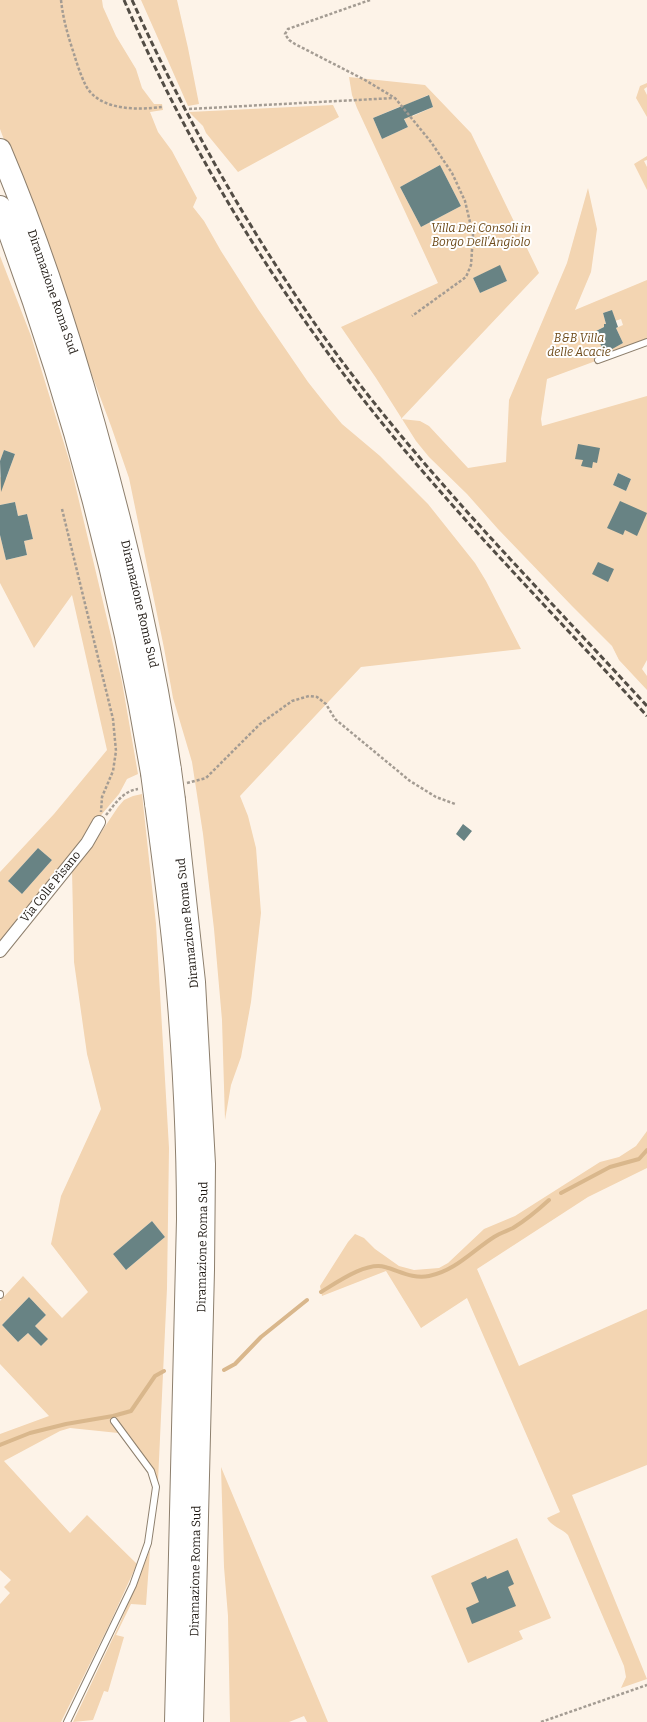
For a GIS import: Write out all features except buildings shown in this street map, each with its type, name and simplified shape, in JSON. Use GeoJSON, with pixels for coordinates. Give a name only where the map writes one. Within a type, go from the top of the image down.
{"type":"FeatureCollection","features":[{"type":"Feature","properties":{"kind":"highway","name":"Diramazione Roma Sud"},"geometry":{"type":"LineString","coordinates":[[0,150],[45,268],[86,397],[110,484],[147,634],[162,786],[178,985],[187,1146],[188,1219],[176,1722]]}},
{"type":"Feature","properties":{"kind":"highway","name":"Diramazione Roma Sud"},"geometry":{"type":"LineString","coordinates":[[0,207],[50,352],[82,459],[129,648],[140,704],[162,786],[194,975],[201,1080],[204,1164],[192,1722]]}},
{"type":"Feature","properties":{"kind":"street","name":"Via Colle Pisano"},"geometry":{"type":"LineString","coordinates":[[0,951],[87,843],[99,822]]}},
{"type":"Feature","properties":{"kind":"lane"},"geometry":{"type":"LineString","coordinates":[[598,360],[647,342]]}},
{"type":"Feature","properties":{"kind":"lane"},"geometry":{"type":"LineString","coordinates":[[67,1722],[133,1585],[148,1543],[156,1487],[154,1479],[151,1471],[114,1421]]}},
{"type":"Feature","properties":{"kind":"path"},"geometry":{"type":"LineString","coordinates":[[61,0],[64,22],[86,86],[96,96],[109,104],[125,107],[162,107]]}},
{"type":"Feature","properties":{"kind":"path"},"geometry":{"type":"LineString","coordinates":[[370,0],[288,29],[285,34],[289,40],[295,44],[370,83],[395,98],[432,142],[452,173],[465,201],[473,235],[471,265],[466,277],[412,316]]}},
{"type":"Feature","properties":{"kind":"path"},"geometry":{"type":"LineString","coordinates":[[189,109],[395,98]]}},
{"type":"Feature","properties":{"kind":"path"},"geometry":{"type":"LineString","coordinates":[[62,509],[113,719],[116,751],[113,771],[102,797],[99,822]]}},
{"type":"Feature","properties":{"kind":"path"},"geometry":{"type":"LineString","coordinates":[[99,822],[119,799],[132,790],[196,781],[206,778],[260,724],[292,701],[309,696],[317,697],[326,704],[335,719],[410,782],[436,797],[455,804]]}},
{"type":"Feature","properties":{"kind":"path"},"geometry":{"type":"LineString","coordinates":[[541,1722],[647,1686]]}},
{"type":"Feature","properties":{"kind":"green space"},"geometry":{"type":"Polygon","coordinates":[[[0,0],[102,0],[103,7],[116,36],[136,69],[142,88],[154,104],[162,104],[163,110],[150,112],[158,132],[172,151],[197,198],[193,207],[204,221],[221,251],[258,309],[308,382],[342,424],[380,456],[428,504],[475,563],[486,581],[521,649],[361,667],[240,796],[248,816],[256,848],[261,913],[251,1002],[241,1057],[231,1085],[225,1120],[222,1020],[214,929],[203,834],[192,762],[173,698],[129,478],[0,129],[0,0]]]}},
{"type":"Feature","properties":{"kind":"green space"},"geometry":{"type":"Polygon","coordinates":[[[141,0],[177,0],[199,104],[188,106],[141,0]]]}},
{"type":"Feature","properties":{"kind":"green space","name":"Villa Dei Consoli in Borgo Dell'Angiolo"},"geometry":{"type":"Polygon","coordinates":[[[349,77],[425,85],[471,133],[539,273],[402,418],[341,327],[438,283],[352,95],[349,77]],[[428,95],[408,104],[413,116],[433,107],[428,95]],[[399,107],[373,118],[382,139],[408,127],[399,107]],[[440,165],[400,187],[421,227],[461,206],[440,165]],[[500,266],[473,278],[480,293],[507,281],[500,266]]]}},
{"type":"Feature","properties":{"kind":"green space"},"geometry":{"type":"Polygon","coordinates":[[[647,83],[647,87],[644,89],[647,95],[647,117],[636,98],[640,86],[647,83]]]}},
{"type":"Feature","properties":{"kind":"green space"},"geometry":{"type":"Polygon","coordinates":[[[333,105],[339,117],[238,172],[206,133],[203,126],[189,112],[333,105]]]}},
{"type":"Feature","properties":{"kind":"green space"},"geometry":{"type":"Polygon","coordinates":[[[647,156],[647,160],[644,161],[647,167],[647,190],[634,164],[647,156]]]}},
{"type":"Feature","properties":{"kind":"green space","name":"B&B Villa delle Acacie"},"geometry":{"type":"Polygon","coordinates":[[[588,188],[597,229],[591,272],[575,310],[647,280],[647,342],[547,379],[541,419],[542,426],[647,396],[647,660],[642,669],[647,676],[647,690],[619,660],[612,646],[498,529],[467,494],[429,457],[416,441],[402,419],[420,421],[429,426],[468,468],[506,462],[509,400],[567,263],[588,188]],[[612,310],[603,313],[606,324],[604,324],[604,327],[594,332],[605,352],[623,343],[616,328],[623,325],[621,319],[615,321],[612,310]],[[618,473],[613,485],[626,491],[631,479],[618,473]]]}},
{"type":"Feature","properties":{"kind":"green space"},"geometry":{"type":"Polygon","coordinates":[[[0,256],[31,336],[70,463],[122,682],[138,774],[127,779],[119,794],[102,814],[83,842],[53,875],[0,942],[0,872],[54,814],[107,750],[72,595],[34,648],[0,583],[0,535],[6,560],[27,555],[24,541],[33,539],[27,514],[18,516],[15,502],[0,505],[0,477],[6,479],[15,454],[4,450],[0,461],[0,256]],[[38,848],[8,881],[22,894],[52,860],[38,848]]]}},
{"type":"Feature","properties":{"kind":"green space"},"geometry":{"type":"Polygon","coordinates":[[[142,794],[156,924],[169,1148],[167,1288],[158,1481],[151,1466],[128,1434],[70,1428],[60,1431],[4,1461],[70,1533],[87,1515],[137,1564],[110,1623],[61,1722],[0,1722],[0,1604],[10,1593],[4,1587],[11,1580],[0,1570],[0,1434],[49,1416],[0,1364],[0,1301],[23,1276],[62,1318],[88,1292],[51,1244],[61,1196],[101,1109],[87,1054],[74,962],[72,870],[90,849],[118,807],[124,800],[142,794]],[[152,1221],[113,1254],[126,1270],[165,1237],[152,1221]],[[29,1297],[2,1325],[18,1342],[28,1333],[41,1346],[47,1339],[35,1326],[46,1315],[29,1297]]]}},
{"type":"Feature","properties":{"kind":"green space"},"geometry":{"type":"Polygon","coordinates":[[[647,1131],[647,1168],[588,1197],[477,1269],[519,1366],[647,1309],[647,1465],[572,1495],[647,1679],[621,1688],[626,1677],[624,1666],[568,1535],[551,1523],[547,1518],[560,1512],[467,1298],[421,1328],[386,1271],[322,1296],[320,1286],[348,1242],[355,1234],[364,1238],[375,1249],[399,1266],[414,1270],[439,1268],[448,1263],[484,1229],[515,1216],[600,1162],[619,1157],[636,1146],[647,1131]]]}},
{"type":"Feature","properties":{"kind":"green space"},"geometry":{"type":"Polygon","coordinates":[[[221,1467],[328,1722],[307,1722],[304,1716],[289,1722],[230,1722],[228,1616],[224,1567],[221,1467]]]}},
{"type":"Feature","properties":{"kind":"green space"},"geometry":{"type":"Polygon","coordinates":[[[517,1538],[551,1618],[519,1631],[523,1639],[468,1663],[431,1576],[517,1538]]]}},
{"type":"Feature","properties":{"kind":"green space"},"geometry":{"type":"Polygon","coordinates":[[[150,1550],[146,1605],[131,1604],[116,1635],[124,1637],[108,1692],[104,1691],[93,1720],[73,1722],[120,1623],[150,1550]]]}},
{"type":"Feature","properties":{"kind":"waterway"},"geometry":{"type":"LineString","coordinates":[[561,1193],[610,1167],[639,1159],[647,1150]]}},
{"type":"Feature","properties":{"kind":"waterway"},"geometry":{"type":"LineString","coordinates":[[321,1292],[352,1274],[370,1267],[385,1267],[406,1274],[423,1277],[447,1270],[463,1260],[486,1242],[518,1225],[549,1200]]}},
{"type":"Feature","properties":{"kind":"waterway"},"geometry":{"type":"LineString","coordinates":[[224,1370],[235,1364],[261,1337],[307,1300]]}},
{"type":"Feature","properties":{"kind":"waterway"},"geometry":{"type":"LineString","coordinates":[[0,1445],[30,1433],[131,1411],[155,1376],[164,1371]]}},
{"type":"Feature","properties":{"kind":"railway"},"geometry":{"type":"LineString","coordinates":[[124,0],[172,101],[226,200],[286,294],[319,340],[352,385],[422,471],[496,554],[647,716]]}},
{"type":"Feature","properties":{"kind":"railway"},"geometry":{"type":"LineString","coordinates":[[132,0],[175,89],[221,175],[272,259],[327,341],[402,437],[441,483],[647,706]]}}]}
